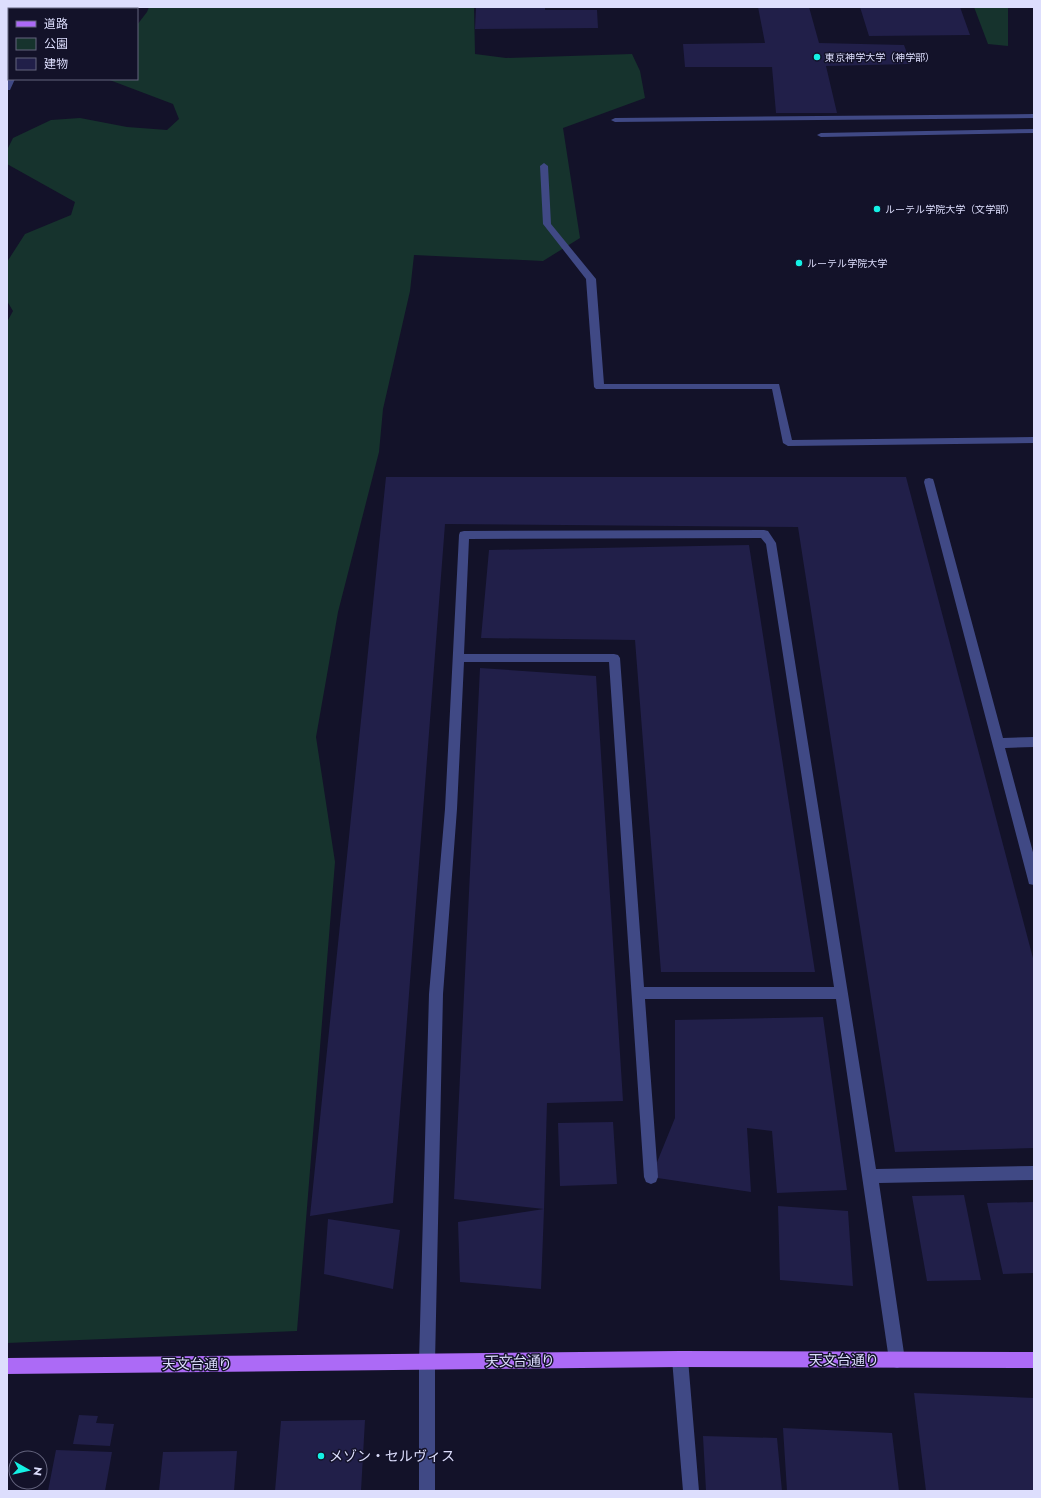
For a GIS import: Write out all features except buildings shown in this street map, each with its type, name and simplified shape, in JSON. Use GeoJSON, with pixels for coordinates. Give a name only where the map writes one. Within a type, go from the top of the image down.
{"type":"FeatureCollection","features":[{"type":"Feature","properties":{"kind":"main road","name":"天文台通り"},"geometry":{"type":"LineString","coordinates":[[7,1366],[680,1359],[1034,1360]]}},
{"type":"Feature","properties":{"kind":"street"},"geometry":{"type":"LineString","coordinates":[[615,120],[1034,116]]}},
{"type":"Feature","properties":{"kind":"street"},"geometry":{"type":"LineString","coordinates":[[821,135],[1034,132]]}},
{"type":"Feature","properties":{"kind":"street"},"geometry":{"type":"LineString","coordinates":[[544,166],[547,224],[591,279],[599,386],[776,386],[788,443],[1034,440]]}},
{"type":"Feature","properties":{"kind":"street"},"geometry":{"type":"LineString","coordinates":[[929,482],[1034,880]]}},
{"type":"Feature","properties":{"kind":"street"},"geometry":{"type":"LineString","coordinates":[[427,1491],[427,1362],[436,994],[451,809],[464,535],[764,534],[771,543],[871,1176],[897,1360]]}},
{"type":"Feature","properties":{"kind":"street"},"geometry":{"type":"LineString","coordinates":[[458,658],[614,658],[651,1177]]}},
{"type":"Feature","properties":{"kind":"street"},"geometry":{"type":"LineString","coordinates":[[998,743],[1034,742]]}},
{"type":"Feature","properties":{"kind":"street"},"geometry":{"type":"LineString","coordinates":[[638,993],[841,993]]}},
{"type":"Feature","properties":{"kind":"street"},"geometry":{"type":"LineString","coordinates":[[871,1176],[1034,1173]]}},
{"type":"Feature","properties":{"kind":"street"},"geometry":{"type":"LineString","coordinates":[[680,1359],[691,1491]]}},
{"type":"Feature","properties":{"kind":"green space"},"geometry":{"type":"Polygon","coordinates":[[[149,7],[474,7],[475,54],[506,58],[632,54],[640,71],[645,98],[563,128],[580,238],[543,261],[414,255],[410,291],[383,409],[379,452],[338,612],[316,737],[335,862],[297,1331],[7,1343],[7,322],[13,311],[7,301],[7,262],[25,234],[71,215],[75,202],[7,164],[7,150],[13,138],[51,120],[80,118],[127,127],[167,130],[179,119],[173,104],[110,80],[138,80],[138,24],[149,7]]]}},
{"type":"Feature","properties":{"kind":"green space"},"geometry":{"type":"Polygon","coordinates":[[[974,7],[1008,7],[1008,46],[988,44],[974,7]]]}},
{"type":"Feature","properties":{"kind":"place","name":"東京神学大学（神学部）"},"geometry":{"type":"Point","coordinates":[817,57]}},
{"type":"Feature","properties":{"kind":"place","name":"ルーテル学院大学（文学部）"},"geometry":{"type":"Point","coordinates":[877,209]}},
{"type":"Feature","properties":{"kind":"place","name":"ルーテル学院大学"},"geometry":{"type":"Point","coordinates":[799,263]}},
{"type":"Feature","properties":{"kind":"place","name":"メゾン・セルヴィス"},"geometry":{"type":"Point","coordinates":[321,1456]}}]}
